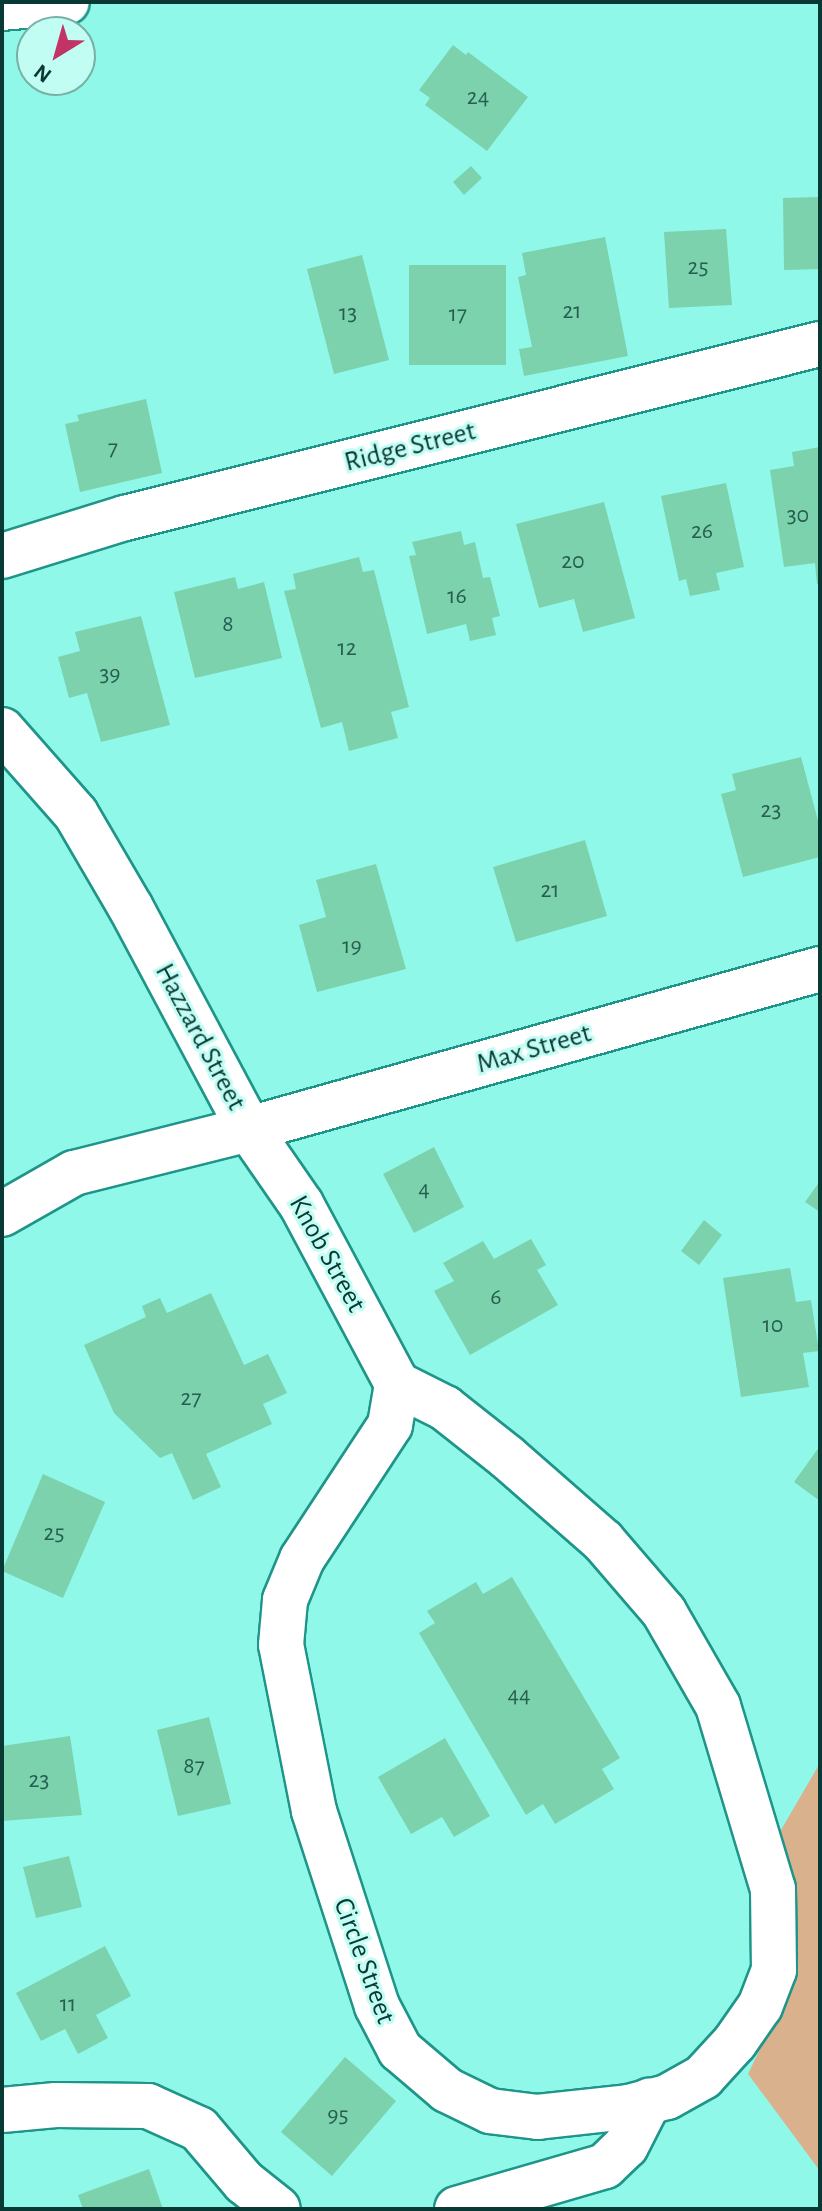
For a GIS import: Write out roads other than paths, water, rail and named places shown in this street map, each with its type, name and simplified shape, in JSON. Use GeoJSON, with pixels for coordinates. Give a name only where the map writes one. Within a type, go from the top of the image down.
{"type":"FeatureCollection","features":[{"type":"Feature","properties":{"kind":"street"},"geometry":{"type":"LineString","coordinates":[[2,8],[67,2]]}},
{"type":"Feature","properties":{"kind":"street","name":"Ridge Street"},"geometry":{"type":"LineString","coordinates":[[2,556],[125,518],[820,344]]}},
{"type":"Feature","properties":{"kind":"street","name":"Hazzard Street"},"geometry":{"type":"LineString","coordinates":[[2,730],[76,814],[131,908],[249,1129],[74,1173],[2,1214]]}},
{"type":"Feature","properties":{"kind":"street","name":"Max Street"},"geometry":{"type":"LineString","coordinates":[[249,1129],[820,969]]}},
{"type":"Feature","properties":{"kind":"street","name":"Knob Street"},"geometry":{"type":"LineString","coordinates":[[249,1129],[301,1204],[397,1384]]}},
{"type":"Feature","properties":{"kind":"street","name":"Circle Street"},"geometry":{"type":"LineString","coordinates":[[397,1384],[445,1408],[507,1457],[603,1541],[664,1612],[718,1706],[773,1889],[774,1970],[760,2006],[735,2042],[703,2077],[667,2097],[538,2117],[490,2111],[447,2090],[400,2050],[377,2006],[314,1811],[281,1645],[285,1600],[302,1559],[390,1425],[397,1384]]}},
{"type":"Feature","properties":{"kind":"street"},"geometry":{"type":"LineString","coordinates":[[457,2209],[605,2166],[626,2146],[649,2101]]}},
{"type":"Feature","properties":{"kind":"street"},"geometry":{"type":"LineString","coordinates":[[2,2110],[56,2105],[148,2106],[199,2129],[244,2182],[278,2209]]}}]}
